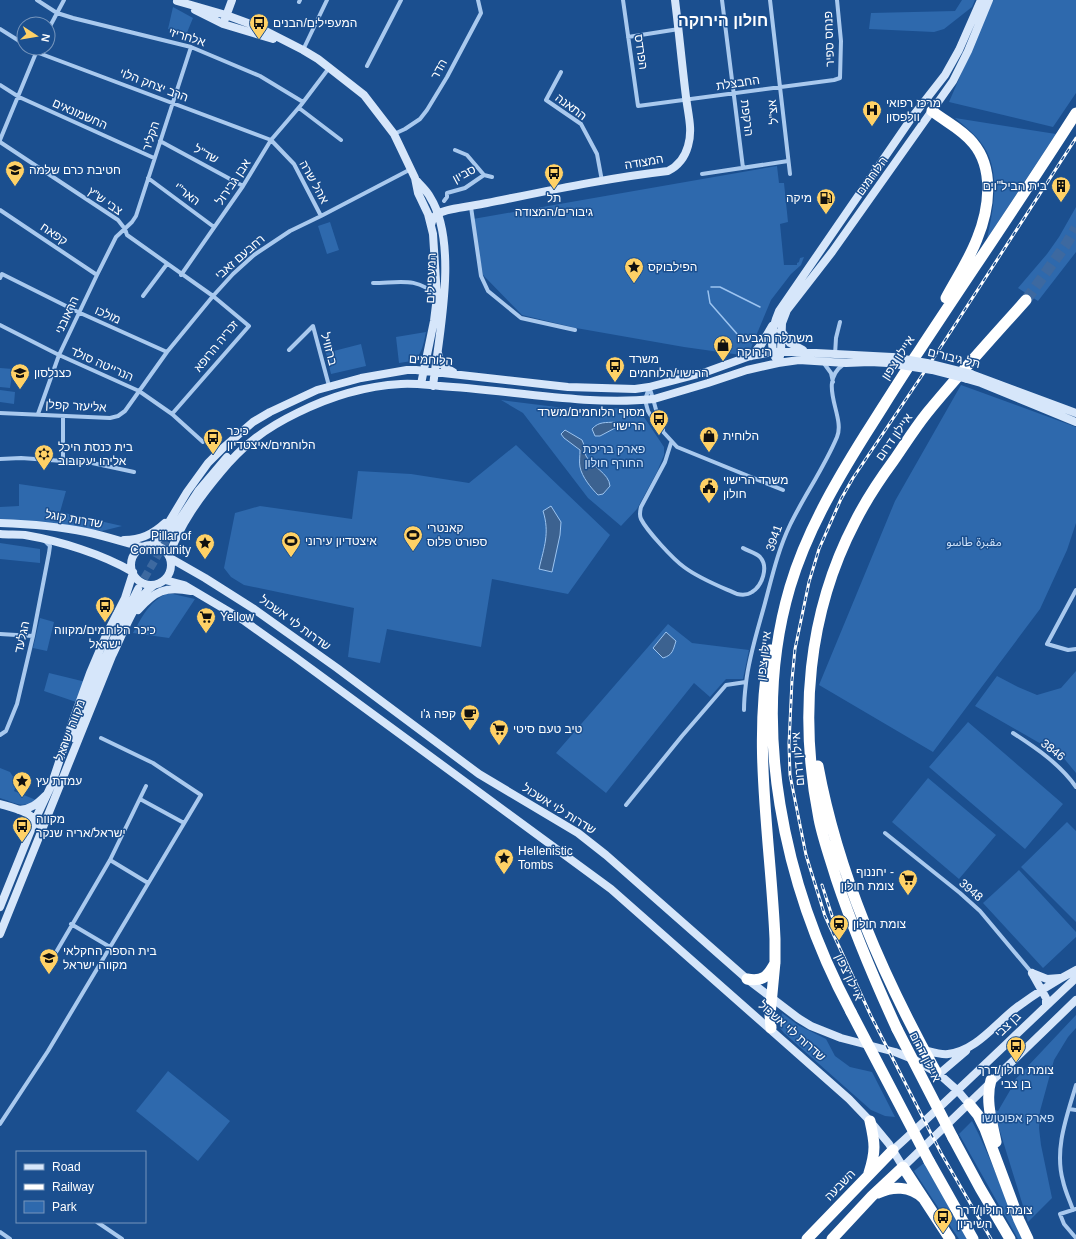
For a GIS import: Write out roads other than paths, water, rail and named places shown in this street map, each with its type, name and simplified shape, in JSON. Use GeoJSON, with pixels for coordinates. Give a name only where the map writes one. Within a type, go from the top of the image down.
{"type":"FeatureCollection","features":[{"type":"Feature","properties":{"kind":"highway"},"geometry":{"type":"LineString","coordinates":[[909,366],[969,256],[983,224],[988,182],[986,169],[979,151],[966,135],[932,111]]}},
{"type":"Feature","properties":{"kind":"highway","name":"איילון צפון"},"geometry":{"type":"LineString","coordinates":[[973,1239],[929,1161],[841,994],[818,940],[803,899],[791,859],[776,777],[772,722],[773,685],[777,647],[782,620],[797,566],[837,480],[909,366],[1076,113]]}},
{"type":"Feature","properties":{"kind":"highway","name":"איילון דרום"},"geometry":{"type":"LineString","coordinates":[[1010,1239],[952,1138],[896,1029],[848,911],[829,856],[819,821],[810,761],[808,721],[812,654],[818,624],[835,567],[852,526],[867,500],[925,415],[1026,300]]}},
{"type":"Feature","properties":{"kind":"highway"},"geometry":{"type":"LineString","coordinates":[[771,1028],[770,1015],[775,962],[775,928],[762,768],[762,706],[765,677],[776,622],[797,566]]}},
{"type":"Feature","properties":{"kind":"highway"},"geometry":{"type":"LineString","coordinates":[[812,654],[812,712],[815,752],[832,829],[858,906],[877,953],[924,1050],[938,1073]]}},
{"type":"Feature","properties":{"kind":"highway"},"geometry":{"type":"LineString","coordinates":[[747,979],[762,979],[768,974],[775,962]]}},
{"type":"Feature","properties":{"kind":"highway"},"geometry":{"type":"LineString","coordinates":[[991,1080],[988,1100],[1005,1181]]}},
{"type":"Feature","properties":{"kind":"highway"},"geometry":{"type":"LineString","coordinates":[[969,1104],[984,1125],[1019,1220],[1028,1239]]}},
{"type":"Feature","properties":{"kind":"highway"},"geometry":{"type":"LineString","coordinates":[[868,1175],[873,1160],[875,1147],[870,1121]]}},
{"type":"Feature","properties":{"kind":"highway","name":"השבעה"},"geometry":{"type":"LineString","coordinates":[[807,1239],[893,1150]]}},
{"type":"Feature","properties":{"kind":"highway"},"geometry":{"type":"LineString","coordinates":[[832,1239],[872,1196],[903,1167],[926,1200],[950,1239]]}},
{"type":"Feature","properties":{"kind":"highway"},"geometry":{"type":"LineString","coordinates":[[872,1196],[888,1189],[900,1188],[912,1191],[926,1200]]}},
{"type":"Feature","properties":{"kind":"main road","name":"המעפילים"},"geometry":{"type":"LineString","coordinates":[[177,0],[256,26],[303,50],[364,95],[394,134],[415,178],[430,198],[437,213],[444,237],[444,287],[433,386]]}},
{"type":"Feature","properties":{"kind":"main road","name":"המעפילים"},"geometry":{"type":"LineString","coordinates":[[177,0],[223,24],[295,46]]}},
{"type":"Feature","properties":{"kind":"main road"},"geometry":{"type":"LineString","coordinates":[[223,24],[232,0]]}},
{"type":"Feature","properties":{"kind":"main road","name":"המצודה"},"geometry":{"type":"LineString","coordinates":[[437,213],[445,210],[471,207],[529,194],[668,171],[674,168],[682,159],[688,146],[691,128],[686,100],[676,0]]}},
{"type":"Feature","properties":{"kind":"main road","name":"הלוחמים"},"geometry":{"type":"LineString","coordinates":[[777,352],[772,344],[773,329],[779,311],[913,116],[930,96],[954,62],[981,0]]}},
{"type":"Feature","properties":{"kind":"main road","name":"הלוחמים"},"geometry":{"type":"LineString","coordinates":[[170,557],[180,529],[200,500],[247,440],[323,401],[364,388],[402,384],[421,384],[567,398],[645,400],[654,399],[747,370],[778,363],[777,352],[784,316],[787,310],[832,252],[953,81],[989,0]]}},
{"type":"Feature","properties":{"kind":"main road"},"geometry":{"type":"LineString","coordinates":[[930,96],[928,106],[932,111]]}},
{"type":"Feature","properties":{"kind":"main road","name":"המעפילים"},"geometry":{"type":"LineString","coordinates":[[415,178],[418,193],[426,208],[433,234],[437,297],[434,321],[421,384]]}},
{"type":"Feature","properties":{"kind":"main road","name":"המצודה"},"geometry":{"type":"LineString","coordinates":[[440,224],[442,218],[471,207]]}},
{"type":"Feature","properties":{"kind":"main road"},"geometry":{"type":"LineString","coordinates":[[431,225],[433,218],[437,213]]}},
{"type":"Feature","properties":{"kind":"main road"},"geometry":{"type":"LineString","coordinates":[[750,356],[765,339],[779,311]]}},
{"type":"Feature","properties":{"kind":"main road"},"geometry":{"type":"LineString","coordinates":[[781,331],[792,345],[812,353]]}},
{"type":"Feature","properties":{"kind":"main road"},"geometry":{"type":"LineString","coordinates":[[437,349],[439,360],[442,365],[455,374]]}},
{"type":"Feature","properties":{"kind":"main road"},"geometry":{"type":"LineString","coordinates":[[407,370],[418,364],[427,351]]}},
{"type":"Feature","properties":{"kind":"main road","name":"הלוחמים"},"geometry":{"type":"LineString","coordinates":[[151,545],[158,540],[187,492],[208,463],[223,448],[244,429],[270,412],[317,390],[361,378],[407,370],[424,370],[568,387],[649,387],[706,372],[750,356],[777,352]]}},
{"type":"Feature","properties":{"kind":"main road","name":"תל גיבורים"},"geometry":{"type":"LineString","coordinates":[[777,352],[835,354],[927,363],[1076,413]]}},
{"type":"Feature","properties":{"kind":"main road","name":"תל גיבורים"},"geometry":{"type":"LineString","coordinates":[[778,363],[799,360],[846,363],[890,360]]}},
{"type":"Feature","properties":{"kind":"main road","name":"תל גיבורים"},"geometry":{"type":"LineString","coordinates":[[969,377],[1076,422]]}},
{"type":"Feature","properties":{"kind":"main road"},"geometry":{"type":"LineString","coordinates":[[170,536],[199,490],[218,467],[247,440],[244,429]]}},
{"type":"Feature","properties":{"kind":"main road"},"geometry":{"type":"LineString","coordinates":[[113,539],[133,539],[146,536],[154,532],[170,519]]}},
{"type":"Feature","properties":{"kind":"main road","name":"שדרות קוגל"},"geometry":{"type":"LineString","coordinates":[[0,523],[63,528],[142,547]]}},
{"type":"Feature","properties":{"kind":"main road"},"geometry":{"type":"LineString","coordinates":[[0,534],[24,535],[72,547],[105,558],[133,573],[144,584],[154,585],[165,580],[171,570],[170,557],[160,546],[151,545],[142,547],[132,558],[133,573]]}},
{"type":"Feature","properties":{"kind":"main road","name":"שדרות לוי אשכול"},"geometry":{"type":"LineString","coordinates":[[170,557],[254,609],[337,668],[480,774],[578,833],[606,855],[747,979],[803,1021],[827,1033],[847,1040],[902,1054],[938,1073],[958,1091],[969,1104]]}},
{"type":"Feature","properties":{"kind":"main road","name":"מקווה ישראל"},"geometry":{"type":"LineString","coordinates":[[0,907],[35,820],[49,793],[88,678],[107,633],[125,598],[133,573]]}},
{"type":"Feature","properties":{"kind":"main road","name":"שדרות לוי אשכול"},"geometry":{"type":"LineString","coordinates":[[165,580],[181,584],[227,609],[274,641],[598,878],[771,1028],[849,1098],[893,1150],[903,1167]]}},
{"type":"Feature","properties":{"kind":"main road","name":"מקווה ישראל"},"geometry":{"type":"LineString","coordinates":[[0,934],[76,748],[102,680],[126,625],[147,590],[154,585]]}},
{"type":"Feature","properties":{"kind":"main road"},"geometry":{"type":"LineString","coordinates":[[66,743],[74,736],[106,653],[138,589]]}},
{"type":"Feature","properties":{"kind":"main road"},"geometry":{"type":"LineString","coordinates":[[126,625],[145,603],[161,591],[173,589],[196,592]]}},
{"type":"Feature","properties":{"kind":"main road"},"geometry":{"type":"LineString","coordinates":[[74,736],[76,748]]}},
{"type":"Feature","properties":{"kind":"main road"},"geometry":{"type":"LineString","coordinates":[[19,810],[34,806],[49,793]]}},
{"type":"Feature","properties":{"kind":"main road"},"geometry":{"type":"LineString","coordinates":[[0,804],[19,810],[35,820],[39,826],[40,834]]}},
{"type":"Feature","properties":{"kind":"main road"},"geometry":{"type":"LineString","coordinates":[[938,1073],[1015,1009],[1076,970]]}},
{"type":"Feature","properties":{"kind":"main road"},"geometry":{"type":"LineString","coordinates":[[1032,974],[1048,979],[1062,978]]}},
{"type":"Feature","properties":{"kind":"main road"},"geometry":{"type":"LineString","coordinates":[[1032,974],[1043,990],[1046,998],[1046,1006]]}},
{"type":"Feature","properties":{"kind":"main road","name":"בן צבי"},"geometry":{"type":"LineString","coordinates":[[893,1150],[958,1091],[1076,978]]}},
{"type":"Feature","properties":{"kind":"main road"},"geometry":{"type":"LineString","coordinates":[[903,1167],[969,1104],[991,1080],[1076,1000]]}},
{"type":"Feature","properties":{"kind":"main road"},"geometry":{"type":"LineString","coordinates":[[924,1050],[949,1054],[971,1046]]}},
{"type":"Feature","properties":{"kind":"street","name":"אלחריזי"},"geometry":{"type":"LineString","coordinates":[[37,0],[57,13],[73,18],[191,46],[260,76],[303,102]]}},
{"type":"Feature","properties":{"kind":"street"},"geometry":{"type":"LineString","coordinates":[[55,16],[64,0]]}},
{"type":"Feature","properties":{"kind":"street"},"geometry":{"type":"LineString","coordinates":[[303,50],[327,0]]}},
{"type":"Feature","properties":{"kind":"street"},"geometry":{"type":"LineString","coordinates":[[368,66],[401,0]]}},
{"type":"Feature","properties":{"kind":"street","name":"הדר"},"geometry":{"type":"LineString","coordinates":[[394,134],[420,119],[427,110],[447,77],[481,13],[478,0]]}},
{"type":"Feature","properties":{"kind":"street","name":"הפרדס"},"geometry":{"type":"LineString","coordinates":[[623,0],[638,106]]}},
{"type":"Feature","properties":{"kind":"street","name":"הרקפת"},"geometry":{"type":"LineString","coordinates":[[722,0],[743,168]]}},
{"type":"Feature","properties":{"kind":"street","name":"אצ\"ל"},"geometry":{"type":"LineString","coordinates":[[770,0],[790,174]]}},
{"type":"Feature","properties":{"kind":"street","name":"פנחס ספיר"},"geometry":{"type":"LineString","coordinates":[[838,0],[841,41],[840,78]]}},
{"type":"Feature","properties":{"kind":"street"},"geometry":{"type":"LineString","coordinates":[[0,29],[16,39]]}},
{"type":"Feature","properties":{"kind":"street"},"geometry":{"type":"LineString","coordinates":[[628,38],[678,29]]}},
{"type":"Feature","properties":{"kind":"street","name":"הקליר"},"geometry":{"type":"LineString","coordinates":[[125,229],[136,216],[191,46]]}},
{"type":"Feature","properties":{"kind":"street"},"geometry":{"type":"LineString","coordinates":[[0,141],[35,56]]}},
{"type":"Feature","properties":{"kind":"street","name":"הרב יצחק הלוי"},"geometry":{"type":"LineString","coordinates":[[53,56],[271,140]]}},
{"type":"Feature","properties":{"kind":"street","name":"אבן גבירול"},"geometry":{"type":"LineString","coordinates":[[181,275],[243,186],[271,140],[299,108],[328,68]]}},
{"type":"Feature","properties":{"kind":"street","name":"התאנה"},"geometry":{"type":"LineString","coordinates":[[562,72],[546,100],[581,124],[597,154],[602,181]]}},
{"type":"Feature","properties":{"kind":"street","name":"החבצלת"},"geometry":{"type":"LineString","coordinates":[[638,106],[734,94],[840,78]]}},
{"type":"Feature","properties":{"kind":"street","name":"החשמונאים"},"geometry":{"type":"LineString","coordinates":[[0,85],[19,97],[154,158]]}},
{"type":"Feature","properties":{"kind":"street"},"geometry":{"type":"LineString","coordinates":[[299,108],[341,140]]}},
{"type":"Feature","properties":{"kind":"street","name":"אהל שרה"},"geometry":{"type":"LineString","coordinates":[[271,140],[294,164],[321,216]]}},
{"type":"Feature","properties":{"kind":"street","name":"צבי ש\"ץ"},"geometry":{"type":"LineString","coordinates":[[0,141],[118,220],[125,229],[127,235],[181,275],[213,296]]}},
{"type":"Feature","properties":{"kind":"street","name":"שד\"ל"},"geometry":{"type":"LineString","coordinates":[[160,141],[243,186]]}},
{"type":"Feature","properties":{"kind":"street","name":"סביון"},"geometry":{"type":"LineString","coordinates":[[444,201],[447,197],[447,193],[465,188],[484,175],[466,155],[455,150]]}},
{"type":"Feature","properties":{"kind":"street"},"geometry":{"type":"LineString","coordinates":[[702,174],[788,161]]}},
{"type":"Feature","properties":{"kind":"street","name":"רחבעם זאבי"},"geometry":{"type":"LineString","coordinates":[[140,391],[167,352],[213,296],[233,274],[254,255],[290,231],[410,169]]}},
{"type":"Feature","properties":{"kind":"street"},"geometry":{"type":"LineString","coordinates":[[484,175],[492,177]]}},
{"type":"Feature","properties":{"kind":"street","name":"האר\"י"},"geometry":{"type":"LineString","coordinates":[[148,178],[214,227]]}},
{"type":"Feature","properties":{"kind":"street"},"geometry":{"type":"LineString","coordinates":[[471,207],[481,276],[488,291],[520,318],[575,330]]}},
{"type":"Feature","properties":{"kind":"street","name":"קפאח"},"geometry":{"type":"LineString","coordinates":[[0,210],[97,275]]}},
{"type":"Feature","properties":{"kind":"street","name":"הראובני"},"geometry":{"type":"LineString","coordinates":[[38,414],[78,312],[116,237],[125,229]]}},
{"type":"Feature","properties":{"kind":"street"},"geometry":{"type":"LineString","coordinates":[[143,296],[167,264]]}},
{"type":"Feature","properties":{"kind":"street","name":"מולכו"},"geometry":{"type":"LineString","coordinates":[[0,278],[2,274],[78,312],[167,352]]}},
{"type":"Feature","properties":{"kind":"street"},"geometry":{"type":"LineString","coordinates":[[373,283],[415,282],[428,288],[437,297]]}},
{"type":"Feature","properties":{"kind":"street","name":"זכריה הרופא"},"geometry":{"type":"LineString","coordinates":[[172,414],[249,326],[213,296]]}},
{"type":"Feature","properties":{"kind":"street"},"geometry":{"type":"LineString","coordinates":[[835,354],[836,338],[840,322]]}},
{"type":"Feature","properties":{"kind":"street","name":"הנרייטה סולד"},"geometry":{"type":"LineString","coordinates":[[0,325],[60,355],[140,391],[172,414],[203,442]]}},
{"type":"Feature","properties":{"kind":"street","name":"ברזוויל"},"geometry":{"type":"LineString","coordinates":[[289,350],[313,326],[329,387]]}},
{"type":"Feature","properties":{"kind":"street","name":"3941"},"geometry":{"type":"LineString","coordinates":[[821,361],[829,369],[833,383]]}},
{"type":"Feature","properties":{"kind":"street","name":"3941"},"geometry":{"type":"LineString","coordinates":[[744,710],[746,682],[769,588],[789,526],[839,432],[839,425],[832,396],[833,383],[838,369],[846,363]]}},
{"type":"Feature","properties":{"kind":"street"},"geometry":{"type":"LineString","coordinates":[[649,387],[654,399],[659,422],[666,436]]}},
{"type":"Feature","properties":{"kind":"street"},"geometry":{"type":"LineString","coordinates":[[649,387],[645,400],[648,411],[655,423],[671,443],[677,447],[783,490]]}},
{"type":"Feature","properties":{"kind":"street","name":"אליעזר קפלן"},"geometry":{"type":"LineString","coordinates":[[0,413],[110,418],[118,416],[125,411],[140,391]]}},
{"type":"Feature","properties":{"kind":"street"},"geometry":{"type":"LineString","coordinates":[[63,416],[63,461]]}},
{"type":"Feature","properties":{"kind":"street"},"geometry":{"type":"LineString","coordinates":[[671,443],[665,462],[640,510],[641,518],[656,538],[684,568],[704,580],[742,595],[752,592],[758,587],[762,580],[764,564],[760,557],[743,548]]}},
{"type":"Feature","properties":{"kind":"street"},"geometry":{"type":"LineString","coordinates":[[0,459],[21,458],[84,461],[134,472]]}},
{"type":"Feature","properties":{"kind":"street","name":"הגלעד"},"geometry":{"type":"LineString","coordinates":[[0,735],[6,731],[17,704],[33,636],[50,546],[44,540]]}},
{"type":"Feature","properties":{"kind":"street"},"geometry":{"type":"LineString","coordinates":[[1076,590],[1047,644],[1068,650],[1076,649]]}},
{"type":"Feature","properties":{"kind":"street"},"geometry":{"type":"LineString","coordinates":[[0,634],[33,636]]}},
{"type":"Feature","properties":{"kind":"street"},"geometry":{"type":"LineString","coordinates":[[626,805],[726,685],[746,682]]}},
{"type":"Feature","properties":{"kind":"street","name":"3846"},"geometry":{"type":"LineString","coordinates":[[1013,733],[1036,748],[1053,762],[1068,776],[1076,787]]}},
{"type":"Feature","properties":{"kind":"street"},"geometry":{"type":"LineString","coordinates":[[0,1124],[48,1051],[201,795],[153,763],[101,738]]}},
{"type":"Feature","properties":{"kind":"street"},"geometry":{"type":"LineString","coordinates":[[55,954],[71,924],[110,860],[146,786]]}},
{"type":"Feature","properties":{"kind":"street"},"geometry":{"type":"LineString","coordinates":[[140,799],[184,823]]}},
{"type":"Feature","properties":{"kind":"street","name":"3948"},"geometry":{"type":"LineString","coordinates":[[885,833],[960,893],[980,911],[1032,974]]}},
{"type":"Feature","properties":{"kind":"street"},"geometry":{"type":"LineString","coordinates":[[110,860],[148,883]]}},
{"type":"Feature","properties":{"kind":"street"},"geometry":{"type":"LineString","coordinates":[[71,924],[110,947]]}},
{"type":"Feature","properties":{"kind":"street"},"geometry":{"type":"LineString","coordinates":[[1076,1085],[1060,1142],[1062,1181],[1075,1210],[1060,1214],[1064,1224],[1076,1238]]}},
{"type":"Feature","properties":{"kind":"street"},"geometry":{"type":"LineString","coordinates":[[1069,1109],[1076,1110]]}},
{"type":"Feature","properties":{"kind":"street"},"geometry":{"type":"LineString","coordinates":[[98,1223],[122,1239]]}},
{"type":"Feature","properties":{"kind":"street"},"geometry":{"type":"LineString","coordinates":[[0,1232],[10,1239]]}},
{"type":"Feature","properties":{"kind":"waterway"},"geometry":{"type":"LineString","coordinates":[[711,287],[720,287],[760,307]]}},
{"type":"Feature","properties":{"kind":"waterway"},"geometry":{"type":"LineString","coordinates":[[708,291],[710,303],[738,335]]}},
{"type":"Feature","properties":{"kind":"tunnel"},"geometry":{"type":"LineString","coordinates":[[1026,300],[1065,246],[1076,228]]}},
{"type":"Feature","properties":{"kind":"tunnel"},"geometry":{"type":"LineString","coordinates":[[138,589],[169,536]]}},
{"type":"Feature","properties":{"kind":"railway"},"geometry":{"type":"LineString","coordinates":[[991,1239],[941,1153],[871,1016],[825,916],[806,855],[790,775],[789,744],[792,680],[795,649],[809,582],[819,549],[841,499],[853,478],[929,365],[1076,138]]}},
{"type":"Feature","properties":{"kind":"railway"},"geometry":{"type":"LineString","coordinates":[[822,885],[835,925]]}},
{"type":"Feature","properties":{"kind":"place","name":"המעפילים/הבנים"},"geometry":{"type":"Point","coordinates":[259,40]}},
{"type":"Feature","properties":{"kind":"place","name":"מרכז רפואי וולפסון"},"geometry":{"type":"Point","coordinates":[872,127]}},
{"type":"Feature","properties":{"kind":"place","name":"חטיבת כרם שלמה"},"geometry":{"type":"Point","coordinates":[15,187]}},
{"type":"Feature","properties":{"kind":"place","name":"תל גיבורים/המצודה"},"geometry":{"type":"Point","coordinates":[554,190]}},
{"type":"Feature","properties":{"kind":"place","name":"בית הביל\"וים"},"geometry":{"type":"Point","coordinates":[1061,203]}},
{"type":"Feature","properties":{"kind":"place","name":"מיקה"},"geometry":{"type":"Point","coordinates":[826,215]}},
{"type":"Feature","properties":{"kind":"place","name":"הפילבוקס"},"geometry":{"type":"Point","coordinates":[634,284]}},
{"type":"Feature","properties":{"kind":"place","name":"משתלה הגבעה הירוקה"},"geometry":{"type":"Point","coordinates":[723,362]}},
{"type":"Feature","properties":{"kind":"place","name":"משרד הרישוי/הלוחמים"},"geometry":{"type":"Point","coordinates":[615,383]}},
{"type":"Feature","properties":{"kind":"place","name":"כצנלסון"},"geometry":{"type":"Point","coordinates":[20,390]}},
{"type":"Feature","properties":{"kind":"place","name":"מסוף הלוחמים/משרד הרישוי"},"geometry":{"type":"Point","coordinates":[659,436]}},
{"type":"Feature","properties":{"kind":"place","name":"הלוחית"},"geometry":{"type":"Point","coordinates":[709,453]}},
{"type":"Feature","properties":{"kind":"place","name":"כיכר הלוחמים/איצטדיון"},"geometry":{"type":"Point","coordinates":[213,455]}},
{"type":"Feature","properties":{"kind":"place","name":"בית כנסת היכל אליהו יעקובוב"},"geometry":{"type":"Point","coordinates":[44,471]}},
{"type":"Feature","properties":{"kind":"place","name":"משרד הרישוי חולון"},"geometry":{"type":"Point","coordinates":[709,504]}},
{"type":"Feature","properties":{"kind":"place","name":"קאנטרי ספורט פלוס"},"geometry":{"type":"Point","coordinates":[413,552]}},
{"type":"Feature","properties":{"kind":"place","name":"איצטדיון עירוני"},"geometry":{"type":"Point","coordinates":[291,558]}},
{"type":"Feature","properties":{"kind":"place","name":"Pillar of Community"},"geometry":{"type":"Point","coordinates":[205,560]}},
{"type":"Feature","properties":{"kind":"place","name":"כיכר הלוחמים/מקווה ישראל"},"geometry":{"type":"Point","coordinates":[105,623]}},
{"type":"Feature","properties":{"kind":"place","name":"Yellow"},"geometry":{"type":"Point","coordinates":[206,634]}},
{"type":"Feature","properties":{"kind":"place","name":"קפה ג'ו"},"geometry":{"type":"Point","coordinates":[470,731]}},
{"type":"Feature","properties":{"kind":"place","name":"טיב טעם סיטי"},"geometry":{"type":"Point","coordinates":[499,746]}},
{"type":"Feature","properties":{"kind":"place","name":"עמדת עץ"},"geometry":{"type":"Point","coordinates":[22,798]}},
{"type":"Feature","properties":{"kind":"place","name":"מקווה ישראל/אריה שנקר"},"geometry":{"type":"Point","coordinates":[22,843]}},
{"type":"Feature","properties":{"kind":"place","name":"Hellenistic Tombs"},"geometry":{"type":"Point","coordinates":[504,875]}},
{"type":"Feature","properties":{"kind":"place","name":"יחננוף - צומת חולון"},"geometry":{"type":"Point","coordinates":[908,896]}},
{"type":"Feature","properties":{"kind":"place","name":"צומת חולון"},"geometry":{"type":"Point","coordinates":[839,941]}},
{"type":"Feature","properties":{"kind":"place","name":"בית הספר החקלאי מקווה ישראל"},"geometry":{"type":"Point","coordinates":[49,975]}},
{"type":"Feature","properties":{"kind":"place","name":"צומת חולון/דרך בן צבי"},"geometry":{"type":"Point","coordinates":[1016,1063]}},
{"type":"Feature","properties":{"kind":"place","name":"צומת חולון/דרך השיריון"},"geometry":{"type":"Point","coordinates":[943,1234]}},
{"type":"Feature","properties":{"kind":"district","name":"חולון הירוקה"},"geometry":{"type":"Point","coordinates":[723,20]}},
{"type":"Feature","properties":{"kind":"park label","name":"פארק בריכת החורף חולון"},"geometry":{"type":"Point","coordinates":[614,456]}},
{"type":"Feature","properties":{"kind":"park label","name":"مقبرة طاسو"},"geometry":{"type":"Point","coordinates":[974,542]}},
{"type":"Feature","properties":{"kind":"park label","name":"פארק אפוטושו"},"geometry":{"type":"Point","coordinates":[1018,1118]}}]}
